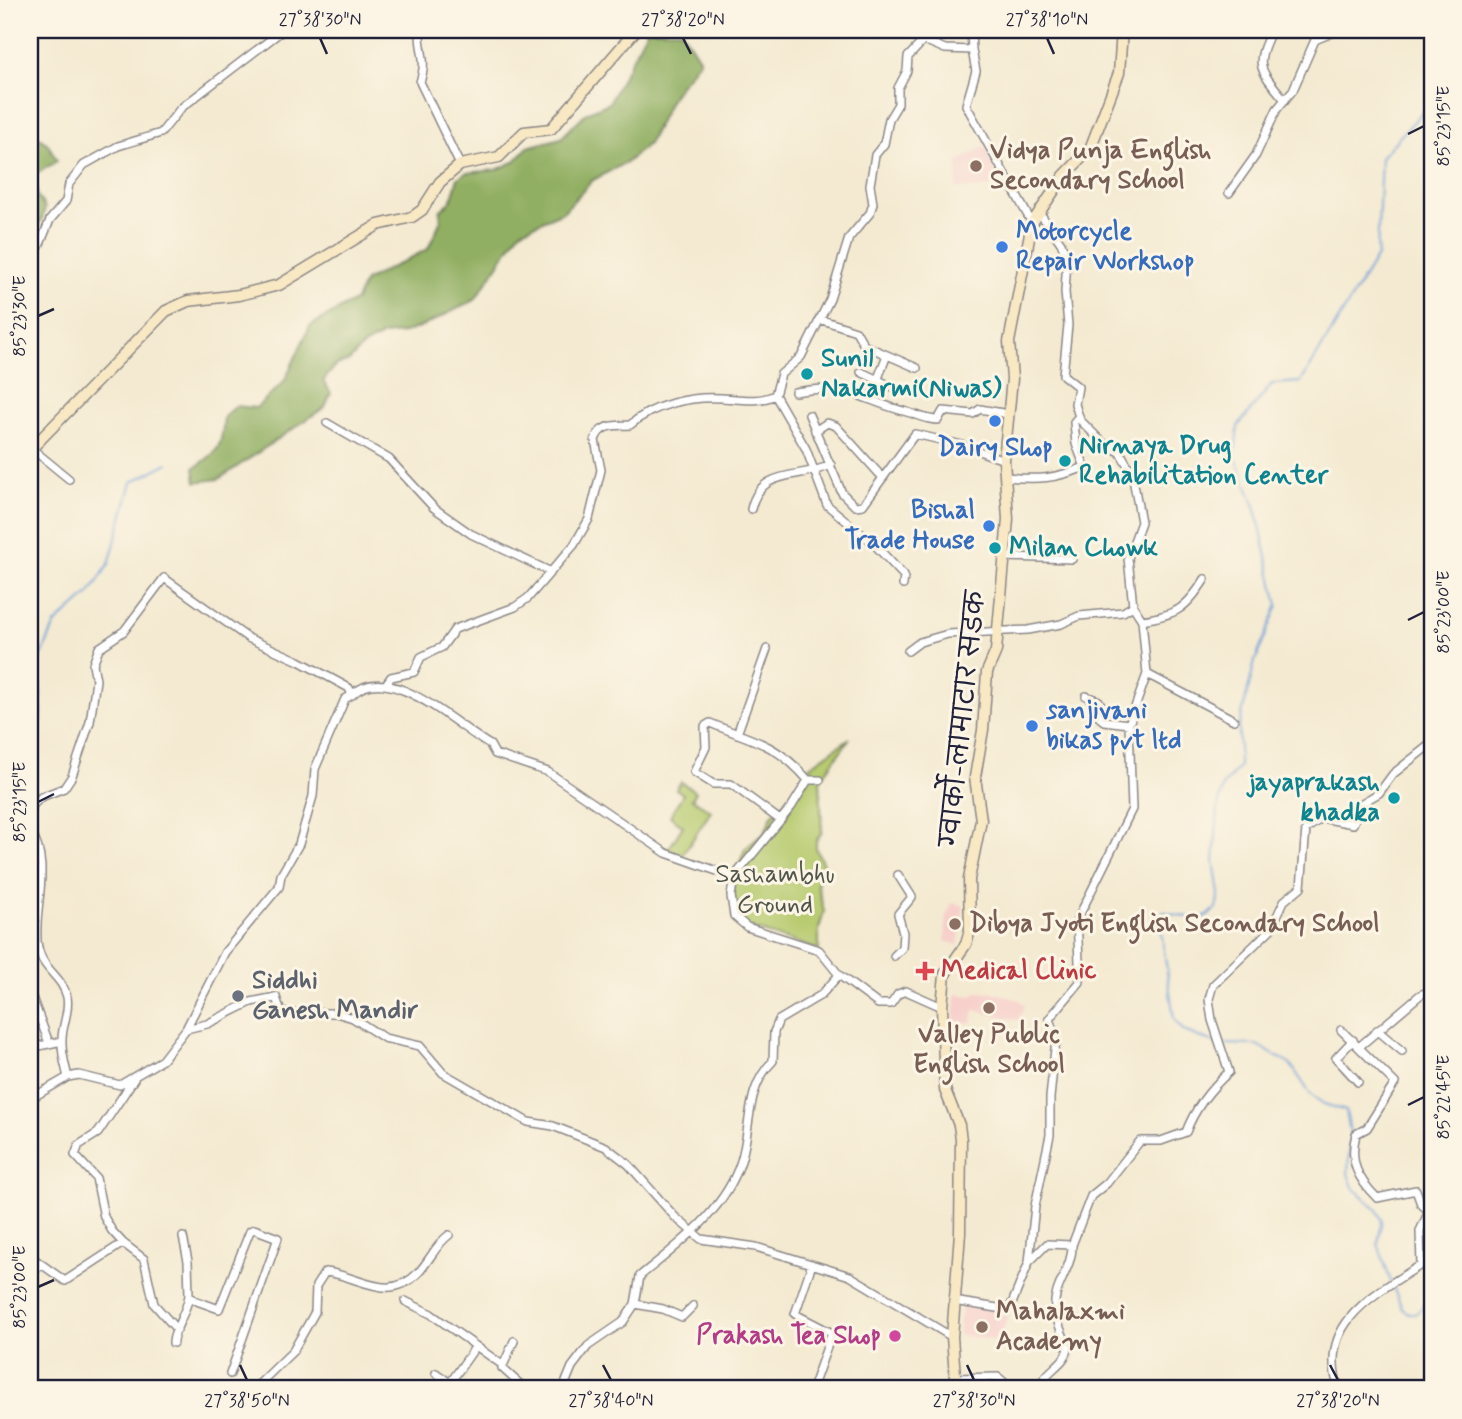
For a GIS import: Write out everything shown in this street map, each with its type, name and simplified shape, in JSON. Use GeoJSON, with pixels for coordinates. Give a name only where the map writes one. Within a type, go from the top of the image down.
{"type":"FeatureCollection","features":[{"type":"Feature","properties":{"kind":"main road"},"geometry":{"type":"LineString","coordinates":[[30,449],[166,311],[188,301],[270,288],[288,281],[378,225],[412,217],[422,211],[440,182],[460,165],[499,157],[524,132],[551,129],[636,30]]}},
{"type":"Feature","properties":{"kind":"main road","name":"ग्वार्को-लामाटार सडक"},"geometry":{"type":"LineString","coordinates":[[956,1383],[952,1337],[960,1233],[961,1140],[944,1090],[942,1007],[945,974],[966,944],[970,930],[970,879],[981,820],[974,788],[984,730],[988,672],[996,651],[1008,519],[1004,460],[1012,379],[1009,342],[1032,223],[1064,176],[1090,149],[1119,74],[1122,30]]}},
{"type":"Feature","properties":{"kind":"street"},"geometry":{"type":"LineString","coordinates":[[30,268],[50,220],[66,201],[69,184],[83,164],[118,146],[160,133],[181,108],[283,30]]}},
{"type":"Feature","properties":{"kind":"street"},"geometry":{"type":"LineString","coordinates":[[420,30],[420,46],[426,65],[420,82],[460,165]]}},
{"type":"Feature","properties":{"kind":"street"},"geometry":{"type":"LineString","coordinates":[[910,30],[924,40],[945,49],[972,50]]}},
{"type":"Feature","properties":{"kind":"street"},"geometry":{"type":"LineString","coordinates":[[971,30],[976,71],[966,105],[1032,223]]}},
{"type":"Feature","properties":{"kind":"street"},"geometry":{"type":"LineString","coordinates":[[1272,30],[1259,57],[1260,67],[1284,100]]}},
{"type":"Feature","properties":{"kind":"street"},"geometry":{"type":"LineString","coordinates":[[1229,193],[1256,155],[1265,130],[1293,90],[1315,40],[1339,30]]}},
{"type":"Feature","properties":{"kind":"street"},"geometry":{"type":"LineString","coordinates":[[903,585],[904,576],[874,544],[827,505],[801,439],[775,395],[781,374],[801,357],[831,299],[849,238],[870,213],[875,155],[884,144],[888,119],[898,104],[898,88],[907,71],[908,57],[924,40]]}},
{"type":"Feature","properties":{"kind":"street"},"geometry":{"type":"LineString","coordinates":[[953,1301],[1008,1309],[1016,1300],[1029,1262],[1035,1206],[1051,1135],[1050,1098],[1056,1039],[1049,1019],[1080,982],[1077,920],[1132,809],[1129,724],[1147,674],[1142,620],[1133,607],[1128,558],[1141,522],[1132,473],[1120,452],[1103,443],[1079,416],[1074,404],[1077,387],[1063,375],[1068,325],[1065,292],[1067,258],[1061,243],[1039,212]]}},
{"type":"Feature","properties":{"kind":"street"},"geometry":{"type":"LineString","coordinates":[[819,319],[856,331],[864,345],[917,368]]}},
{"type":"Feature","properties":{"kind":"street"},"geometry":{"type":"LineString","coordinates":[[870,399],[887,355]]}},
{"type":"Feature","properties":{"kind":"street"},"geometry":{"type":"LineString","coordinates":[[860,372],[893,387]]}},
{"type":"Feature","properties":{"kind":"street"},"geometry":{"type":"LineString","coordinates":[[795,392],[823,387],[854,391],[925,420],[939,420],[943,411],[973,414],[980,409],[1008,414]]}},
{"type":"Feature","properties":{"kind":"street"},"geometry":{"type":"LineString","coordinates":[[386,684],[391,677],[414,672],[421,657],[442,647],[455,629],[515,607],[528,598],[574,545],[589,519],[601,470],[595,440],[601,429],[613,425],[630,425],[641,415],[695,397],[754,400],[775,395]]}},
{"type":"Feature","properties":{"kind":"street"},"geometry":{"type":"LineString","coordinates":[[808,415],[842,493],[855,506],[863,505],[915,434],[962,445],[1004,460]]}},
{"type":"Feature","properties":{"kind":"street"},"geometry":{"type":"LineString","coordinates":[[1006,477],[1044,480],[1064,476],[1085,467],[1075,433],[1074,422],[1079,416]]}},
{"type":"Feature","properties":{"kind":"street"},"geometry":{"type":"LineString","coordinates":[[327,423],[389,459],[434,508],[471,534],[551,572]]}},
{"type":"Feature","properties":{"kind":"street"},"geometry":{"type":"LineString","coordinates":[[815,431],[827,423],[836,426],[883,478]]}},
{"type":"Feature","properties":{"kind":"street"},"geometry":{"type":"LineString","coordinates":[[30,449],[69,479]]}},
{"type":"Feature","properties":{"kind":"street"},"geometry":{"type":"LineString","coordinates":[[751,509],[755,491],[769,479],[814,472],[831,466]]}},
{"type":"Feature","properties":{"kind":"street"},"geometry":{"type":"LineString","coordinates":[[1004,557],[1072,559]]}},
{"type":"Feature","properties":{"kind":"street"},"geometry":{"type":"LineString","coordinates":[[30,816],[33,804],[41,797],[64,788],[72,776],[90,722],[96,680],[93,664],[99,648],[124,631],[164,578],[240,633],[349,688],[352,695]]}},
{"type":"Feature","properties":{"kind":"street"},"geometry":{"type":"LineString","coordinates":[[1142,620],[1172,615],[1195,595],[1205,579]]}},
{"type":"Feature","properties":{"kind":"street"},"geometry":{"type":"LineString","coordinates":[[908,651],[920,642],[948,634],[1051,627],[1079,616],[1123,612],[1133,607]]}},
{"type":"Feature","properties":{"kind":"street"},"geometry":{"type":"LineString","coordinates":[[737,734],[767,649]]}},
{"type":"Feature","properties":{"kind":"street"},"geometry":{"type":"LineString","coordinates":[[1147,674],[1234,720]]}},
{"type":"Feature","properties":{"kind":"street"},"geometry":{"type":"LineString","coordinates":[[30,1099],[68,1077],[79,1075],[115,1086],[134,1078],[162,1060],[186,1029],[225,952],[279,887],[281,875],[299,844],[313,796],[315,769],[345,699],[358,689],[386,684],[422,697],[490,745],[495,754],[548,772],[666,853],[734,877]]}},
{"type":"Feature","properties":{"kind":"street"},"geometry":{"type":"LineString","coordinates":[[1086,696],[1099,701],[1102,707],[1100,718],[1104,721],[1129,724]]}},
{"type":"Feature","properties":{"kind":"street"},"geometry":{"type":"LineString","coordinates":[[780,820],[731,784],[713,784],[694,772],[706,747],[705,726],[710,723],[762,742],[788,757],[808,780],[820,780]]}},
{"type":"Feature","properties":{"kind":"street"},"geometry":{"type":"LineString","coordinates":[[1039,1389],[1041,1379],[1068,1354],[1054,1313],[1055,1303],[1073,1257],[1072,1245],[1091,1196],[1107,1182],[1140,1141],[1161,1141],[1185,1132],[1195,1111],[1213,1087],[1229,1072],[1209,999],[1213,985],[1271,929],[1283,901],[1301,887],[1306,829],[1317,818],[1353,824],[1362,803],[1379,793],[1394,774],[1432,744]]}},
{"type":"Feature","properties":{"kind":"street"},"geometry":{"type":"LineString","coordinates":[[808,780],[734,877],[731,897],[734,916],[747,926],[820,950],[839,975],[878,1004],[891,1004],[898,994],[906,991],[942,1007]]}},
{"type":"Feature","properties":{"kind":"street"},"geometry":{"type":"LineString","coordinates":[[30,830],[37,841],[41,861],[42,894],[37,924],[40,956],[45,967],[64,986],[68,1002],[62,1041],[68,1077]]}},
{"type":"Feature","properties":{"kind":"street"},"geometry":{"type":"LineString","coordinates":[[894,956],[902,948],[903,933],[898,914],[912,897],[898,875]]}},
{"type":"Feature","properties":{"kind":"street"},"geometry":{"type":"LineString","coordinates":[[563,1389],[572,1367],[588,1346],[623,1322],[635,1304],[640,1276],[692,1234],[725,1193],[741,1161],[751,1101],[765,1069],[773,1061],[774,1032],[779,1020],[821,995],[839,975]]}},
{"type":"Feature","properties":{"kind":"street"},"geometry":{"type":"LineString","coordinates":[[1360,1046],[1420,995],[1432,990]]}},
{"type":"Feature","properties":{"kind":"street"},"geometry":{"type":"LineString","coordinates":[[30,992],[49,1043]]}},
{"type":"Feature","properties":{"kind":"street"},"geometry":{"type":"LineString","coordinates":[[186,1029],[206,1024],[251,1002],[276,997],[281,1013],[336,1013],[353,1018],[384,1038],[420,1046],[443,1073],[528,1122],[554,1126],[606,1147],[628,1164],[692,1234],[701,1239],[744,1245],[860,1281],[895,1306],[952,1337]]}},
{"type":"Feature","properties":{"kind":"street"},"geometry":{"type":"LineString","coordinates":[[1341,1030],[1395,1083],[1367,1128],[1356,1134],[1352,1150],[1355,1173],[1377,1198],[1416,1190],[1421,1204],[1429,1211]]}},
{"type":"Feature","properties":{"kind":"street"},"geometry":{"type":"LineString","coordinates":[[1377,1030],[1402,1051]]}},
{"type":"Feature","properties":{"kind":"street"},"geometry":{"type":"LineString","coordinates":[[1353,1040],[1336,1058],[1358,1082]]}},
{"type":"Feature","properties":{"kind":"street"},"geometry":{"type":"LineString","coordinates":[[30,1048],[62,1041]]}},
{"type":"Feature","properties":{"kind":"street"},"geometry":{"type":"LineString","coordinates":[[134,1078],[98,1133],[75,1151],[77,1158],[96,1178],[104,1217],[123,1243],[145,1259],[154,1304],[177,1330]]}},
{"type":"Feature","properties":{"kind":"street"},"geometry":{"type":"LineString","coordinates":[[1339,1389],[1333,1367],[1334,1344],[1360,1304],[1421,1265],[1420,1231],[1429,1211],[1432,1189]]}},
{"type":"Feature","properties":{"kind":"street"},"geometry":{"type":"LineString","coordinates":[[189,1295],[194,1300],[219,1309],[250,1231],[254,1229],[278,1238],[230,1374]]}},
{"type":"Feature","properties":{"kind":"street"},"geometry":{"type":"LineString","coordinates":[[254,1389],[293,1351],[315,1312],[316,1286],[325,1272],[360,1284],[395,1288],[412,1279],[449,1235]]}},
{"type":"Feature","properties":{"kind":"street"},"geometry":{"type":"LineString","coordinates":[[173,1343],[172,1337],[186,1313],[189,1295],[188,1261],[183,1237]]}},
{"type":"Feature","properties":{"kind":"street"},"geometry":{"type":"LineString","coordinates":[[30,1256],[65,1280],[123,1243]]}},
{"type":"Feature","properties":{"kind":"street"},"geometry":{"type":"LineString","coordinates":[[1029,1262],[1047,1244],[1072,1245]]}},
{"type":"Feature","properties":{"kind":"street"},"geometry":{"type":"LineString","coordinates":[[812,1264],[795,1314],[832,1333],[812,1389]]}},
{"type":"Feature","properties":{"kind":"street"},"geometry":{"type":"LineString","coordinates":[[30,1273],[43,1265]]}},
{"type":"Feature","properties":{"kind":"street"},"geometry":{"type":"LineString","coordinates":[[405,1301],[431,1314],[501,1364],[522,1387],[530,1389]]}},
{"type":"Feature","properties":{"kind":"street"},"geometry":{"type":"LineString","coordinates":[[635,1304],[663,1309],[682,1317],[693,1306]]}},
{"type":"Feature","properties":{"kind":"street"},"geometry":{"type":"LineString","coordinates":[[501,1364],[514,1341]]}},
{"type":"Feature","properties":{"kind":"street"},"geometry":{"type":"LineString","coordinates":[[436,1373],[450,1383],[476,1346]]}},
{"type":"Feature","properties":{"kind":"street"},"geometry":{"type":"LineString","coordinates":[[956,1383],[998,1377],[1004,1382],[1003,1389]]}},
{"type":"Feature","properties":{"kind":"shaded area","name":"Vidya Punja English Secondary School"},"geometry":{"type":"Polygon","coordinates":[[[985,146],[1000,182],[986,188],[956,189],[958,162],[985,146]]]}},
{"type":"Feature","properties":{"kind":"shaded area","name":"Dibya Jyoti English Secondary School"},"geometry":{"type":"Polygon","coordinates":[[[952,903],[964,906],[958,945],[945,941],[946,916],[952,903]]]}},
{"type":"Feature","properties":{"kind":"shaded area","name":"Valley Public English School"},"geometry":{"type":"Polygon","coordinates":[[[976,992],[996,993],[1019,1000],[1025,1005],[1018,1020],[974,1010],[972,1023],[954,1022],[956,994],[973,996],[976,992]]]}},
{"type":"Feature","properties":{"kind":"shaded area","name":"Mahalaxmi Academy"},"geometry":{"type":"Polygon","coordinates":[[[962,1305],[1009,1312],[1000,1341],[958,1335],[962,1305]]]}},
{"type":"Feature","properties":{"kind":"green space"},"geometry":{"type":"Polygon","coordinates":[[[647,30],[681,30],[700,60],[674,93],[648,144],[627,162],[593,180],[563,212],[520,231],[475,300],[425,325],[404,333],[383,335],[363,346],[349,361],[336,365],[323,381],[331,393],[325,407],[219,479],[196,482],[194,468],[218,448],[224,417],[236,406],[256,408],[284,382],[310,326],[356,300],[365,281],[428,249],[441,220],[440,211],[451,201],[458,178],[465,173],[496,170],[514,162],[528,147],[561,138],[586,113],[609,103],[647,30]]]}},
{"type":"Feature","properties":{"kind":"green space"},"geometry":{"type":"Polygon","coordinates":[[[30,132],[48,144],[57,161],[36,174],[37,195],[45,208],[42,220],[30,233],[30,132]]]}},
{"type":"Feature","properties":{"kind":"green space","name":"Sashambhu Ground"},"geometry":{"type":"Polygon","coordinates":[[[850,738],[820,780],[822,832],[816,841],[816,849],[824,866],[817,884],[824,911],[819,929],[819,950],[747,927],[734,916],[733,881],[745,849],[765,832],[772,815],[792,795],[810,766],[850,738]]]}},
{"type":"Feature","properties":{"kind":"green space"},"geometry":{"type":"Polygon","coordinates":[[[681,782],[696,792],[692,799],[711,811],[680,859],[666,853],[683,826],[670,816],[683,794],[676,789],[681,782]]]}},
{"type":"Feature","properties":{"kind":"waterway"},"geometry":{"type":"LineString","coordinates":[[1219,1045],[1184,1031],[1174,1019],[1159,916],[1163,912],[1197,919],[1208,916],[1216,908],[1219,894],[1214,861],[1218,807],[1223,786],[1239,767],[1239,727],[1255,661],[1278,605],[1256,509],[1235,456],[1238,426],[1272,384],[1301,382],[1377,256],[1381,157],[1432,102]]}},
{"type":"Feature","properties":{"kind":"waterway"},"geometry":{"type":"LineString","coordinates":[[30,744],[37,738],[42,714],[38,664],[55,624],[90,593],[109,564],[132,482],[168,463]]}},
{"type":"Feature","properties":{"kind":"waterway"},"geometry":{"type":"LineString","coordinates":[[1224,1044],[1257,1045],[1291,1065],[1311,1095],[1324,1104],[1346,1111],[1350,1133],[1348,1174],[1353,1187],[1377,1210],[1382,1220],[1378,1244],[1391,1282]]}},
{"type":"Feature","properties":{"kind":"waterway"},"geometry":{"type":"LineString","coordinates":[[1393,1287],[1402,1308],[1409,1314],[1416,1314],[1432,1296]]}},
{"type":"Feature","properties":{"kind":"place","name":"Vidya Punja English Secondary School"},"geometry":{"type":"Point","coordinates":[976,166]}},
{"type":"Feature","properties":{"kind":"place","name":"Motorcycle Repair Workshop"},"geometry":{"type":"Point","coordinates":[1002,247]}},
{"type":"Feature","properties":{"kind":"place","name":"Sunil Nakarmi(Niwas)"},"geometry":{"type":"Point","coordinates":[807,374]}},
{"type":"Feature","properties":{"kind":"place","name":"Dairy Shop"},"geometry":{"type":"Point","coordinates":[995,421]}},
{"type":"Feature","properties":{"kind":"place","name":"Nirnaya Drug Rehabilitation Center"},"geometry":{"type":"Point","coordinates":[1065,461]}},
{"type":"Feature","properties":{"kind":"place","name":"Bishal Trade House"},"geometry":{"type":"Point","coordinates":[989,526]}},
{"type":"Feature","properties":{"kind":"place","name":"Milan Chowk"},"geometry":{"type":"Point","coordinates":[995,548]}},
{"type":"Feature","properties":{"kind":"place","name":"sanjivani bikas pvt ltd"},"geometry":{"type":"Point","coordinates":[1032,726]}},
{"type":"Feature","properties":{"kind":"place","name":"jayaprakash khadka"},"geometry":{"type":"Point","coordinates":[1394,798]}},
{"type":"Feature","properties":{"kind":"place","name":"Dibya Jyoti English Secondary School"},"geometry":{"type":"Point","coordinates":[955,924]}},
{"type":"Feature","properties":{"kind":"place","name":"Medical Clinic"},"geometry":{"type":"Point","coordinates":[925,971]}},
{"type":"Feature","properties":{"kind":"place","name":"Siddhi Ganesh Mandir"},"geometry":{"type":"Point","coordinates":[238,996]}},
{"type":"Feature","properties":{"kind":"place","name":"Valley Public English School"},"geometry":{"type":"Point","coordinates":[989,1008]}},
{"type":"Feature","properties":{"kind":"place","name":"Mahalaxmi Academy"},"geometry":{"type":"Point","coordinates":[982,1327]}},
{"type":"Feature","properties":{"kind":"place","name":"Prakash Tea Shop"},"geometry":{"type":"Point","coordinates":[895,1336]}}]}
